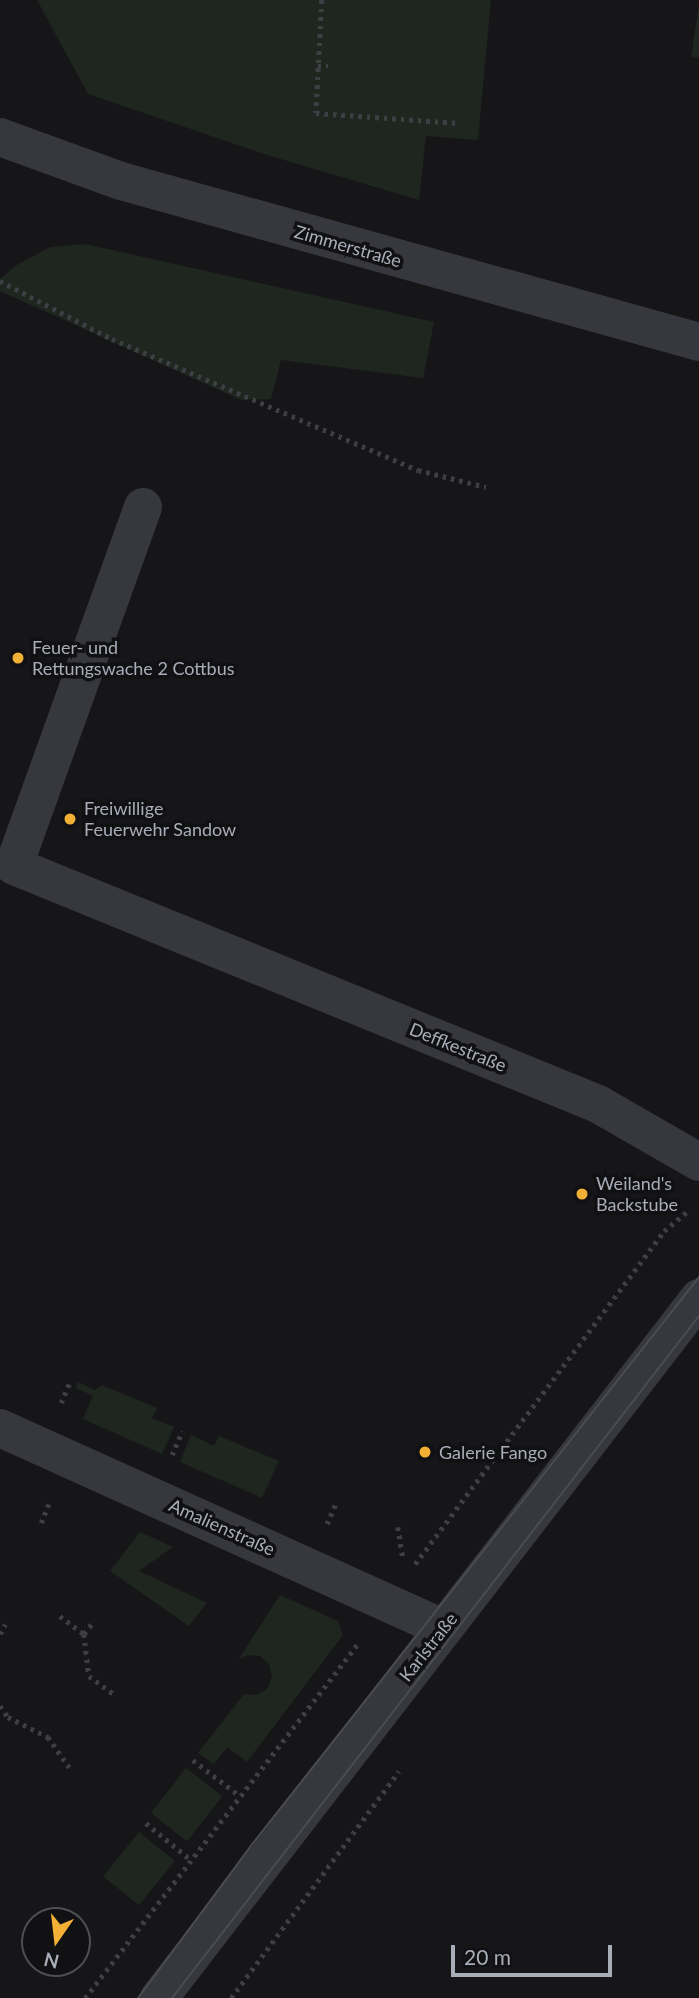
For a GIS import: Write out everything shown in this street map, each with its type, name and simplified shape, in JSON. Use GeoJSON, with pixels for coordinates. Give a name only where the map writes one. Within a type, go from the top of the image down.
{"type":"FeatureCollection","features":[{"type":"Feature","properties":{"kind":"street","name":"Zimmerstraße"},"geometry":{"type":"LineString","coordinates":[[0,137],[121,181],[699,342]]}},
{"type":"Feature","properties":{"kind":"street","name":"Deffkestraße"},"geometry":{"type":"LineString","coordinates":[[143,507],[14,866],[598,1104],[699,1162]]}},
{"type":"Feature","properties":{"kind":"street","name":"Karlstraße"},"geometry":{"type":"LineString","coordinates":[[159,1998],[699,1298]]}},
{"type":"Feature","properties":{"kind":"street","name":"Amalienstraße"},"geometry":{"type":"LineString","coordinates":[[0,1428],[443,1628]]}},
{"type":"Feature","properties":{"kind":"path"},"geometry":{"type":"LineString","coordinates":[[322,0],[316,113],[459,123]]}},
{"type":"Feature","properties":{"kind":"path"},"geometry":{"type":"LineString","coordinates":[[318,66],[328,66]]}},
{"type":"Feature","properties":{"kind":"path"},"geometry":{"type":"LineString","coordinates":[[0,281],[111,339],[418,470],[486,487]]}},
{"type":"Feature","properties":{"kind":"path"},"geometry":{"type":"LineString","coordinates":[[406,1576],[664,1231],[699,1202]]}},
{"type":"Feature","properties":{"kind":"path"},"geometry":{"type":"LineString","coordinates":[[58,1409],[71,1380]]}},
{"type":"Feature","properties":{"kind":"path"},"geometry":{"type":"LineString","coordinates":[[166,1469],[182,1431]]}},
{"type":"Feature","properties":{"kind":"path"},"geometry":{"type":"LineString","coordinates":[[41,1523],[45,1512]]}},
{"type":"Feature","properties":{"kind":"path"},"geometry":{"type":"LineString","coordinates":[[398,1527],[404,1563]]}},
{"type":"Feature","properties":{"kind":"path"},"geometry":{"type":"LineString","coordinates":[[60,1616],[83,1634],[89,1676],[115,1695]]}},
{"type":"Feature","properties":{"kind":"path"},"geometry":{"type":"LineString","coordinates":[[83,1634],[93,1622]]}},
{"type":"Feature","properties":{"kind":"path"},"geometry":{"type":"LineString","coordinates":[[0,1634],[5,1624]]}},
{"type":"Feature","properties":{"kind":"path"},"geometry":{"type":"LineString","coordinates":[[85,1998],[361,1639]]}},
{"type":"Feature","properties":{"kind":"path"},"geometry":{"type":"LineString","coordinates":[[0,1706],[8,1717],[48,1737],[69,1768]]}},
{"type":"Feature","properties":{"kind":"path"},"geometry":{"type":"LineString","coordinates":[[193,1760],[240,1796]]}},
{"type":"Feature","properties":{"kind":"path"},"geometry":{"type":"LineString","coordinates":[[145,1824],[191,1860]]}},
{"type":"Feature","properties":{"kind":"shaded area"},"geometry":{"type":"Polygon","coordinates":[[[37,0],[491,0],[478,140],[426,136],[419,200],[264,154],[88,94],[37,0]]]}},
{"type":"Feature","properties":{"kind":"shaded area"},"geometry":{"type":"Polygon","coordinates":[[[699,4],[699,58],[691,57],[699,4]]]}},
{"type":"Feature","properties":{"kind":"shaded area"},"geometry":{"type":"Polygon","coordinates":[[[85,244],[434,322],[423,378],[281,360],[271,399],[241,400],[0,291],[0,279],[15,266],[50,247],[85,244]]]}},
{"type":"Feature","properties":{"kind":"shaded area"},"geometry":{"type":"Polygon","coordinates":[[[78,1382],[95,1390],[102,1385],[157,1408],[152,1418],[174,1427],[162,1454],[83,1419],[93,1396],[76,1388],[78,1382]]]}},
{"type":"Feature","properties":{"kind":"shaded area"},"geometry":{"type":"Polygon","coordinates":[[[191,1435],[214,1446],[219,1436],[279,1461],[262,1498],[180,1462],[191,1435]]]}},
{"type":"Feature","properties":{"kind":"shaded area"},"geometry":{"type":"Polygon","coordinates":[[[140,1532],[173,1547],[139,1571],[207,1603],[189,1626],[110,1571],[140,1532]]]}},
{"type":"Feature","properties":{"kind":"shaded area"},"geometry":{"type":"Polygon","coordinates":[[[280,1595],[338,1621],[343,1635],[247,1762],[227,1747],[214,1764],[198,1753],[244,1694],[256,1695],[267,1689],[272,1677],[269,1664],[260,1656],[247,1655],[238,1660],[280,1595]]]}},
{"type":"Feature","properties":{"kind":"shaded area"},"geometry":{"type":"Polygon","coordinates":[[[186,1768],[222,1796],[187,1841],[151,1813],[186,1768]]]}},
{"type":"Feature","properties":{"kind":"shaded area"},"geometry":{"type":"Polygon","coordinates":[[[139,1832],[175,1861],[139,1905],[103,1876],[139,1832]]]}},
{"type":"Feature","properties":{"kind":"tram line"},"geometry":{"type":"LineString","coordinates":[[138,1998],[250,1847],[699,1277]]}},
{"type":"Feature","properties":{"kind":"tram line"},"geometry":{"type":"LineString","coordinates":[[172,1998],[699,1316]]}},
{"type":"Feature","properties":{"kind":"place","name":"Feuer- und Rettungswache 2 Cottbus"},"geometry":{"type":"Point","coordinates":[18,658]}},
{"type":"Feature","properties":{"kind":"place","name":"Freiwillige Feuerwehr Sandow"},"geometry":{"type":"Point","coordinates":[70,819]}},
{"type":"Feature","properties":{"kind":"place","name":"Weiland's Backstube"},"geometry":{"type":"Point","coordinates":[582,1194]}},
{"type":"Feature","properties":{"kind":"place","name":"Galerie Fango"},"geometry":{"type":"Point","coordinates":[425,1452]}}]}
